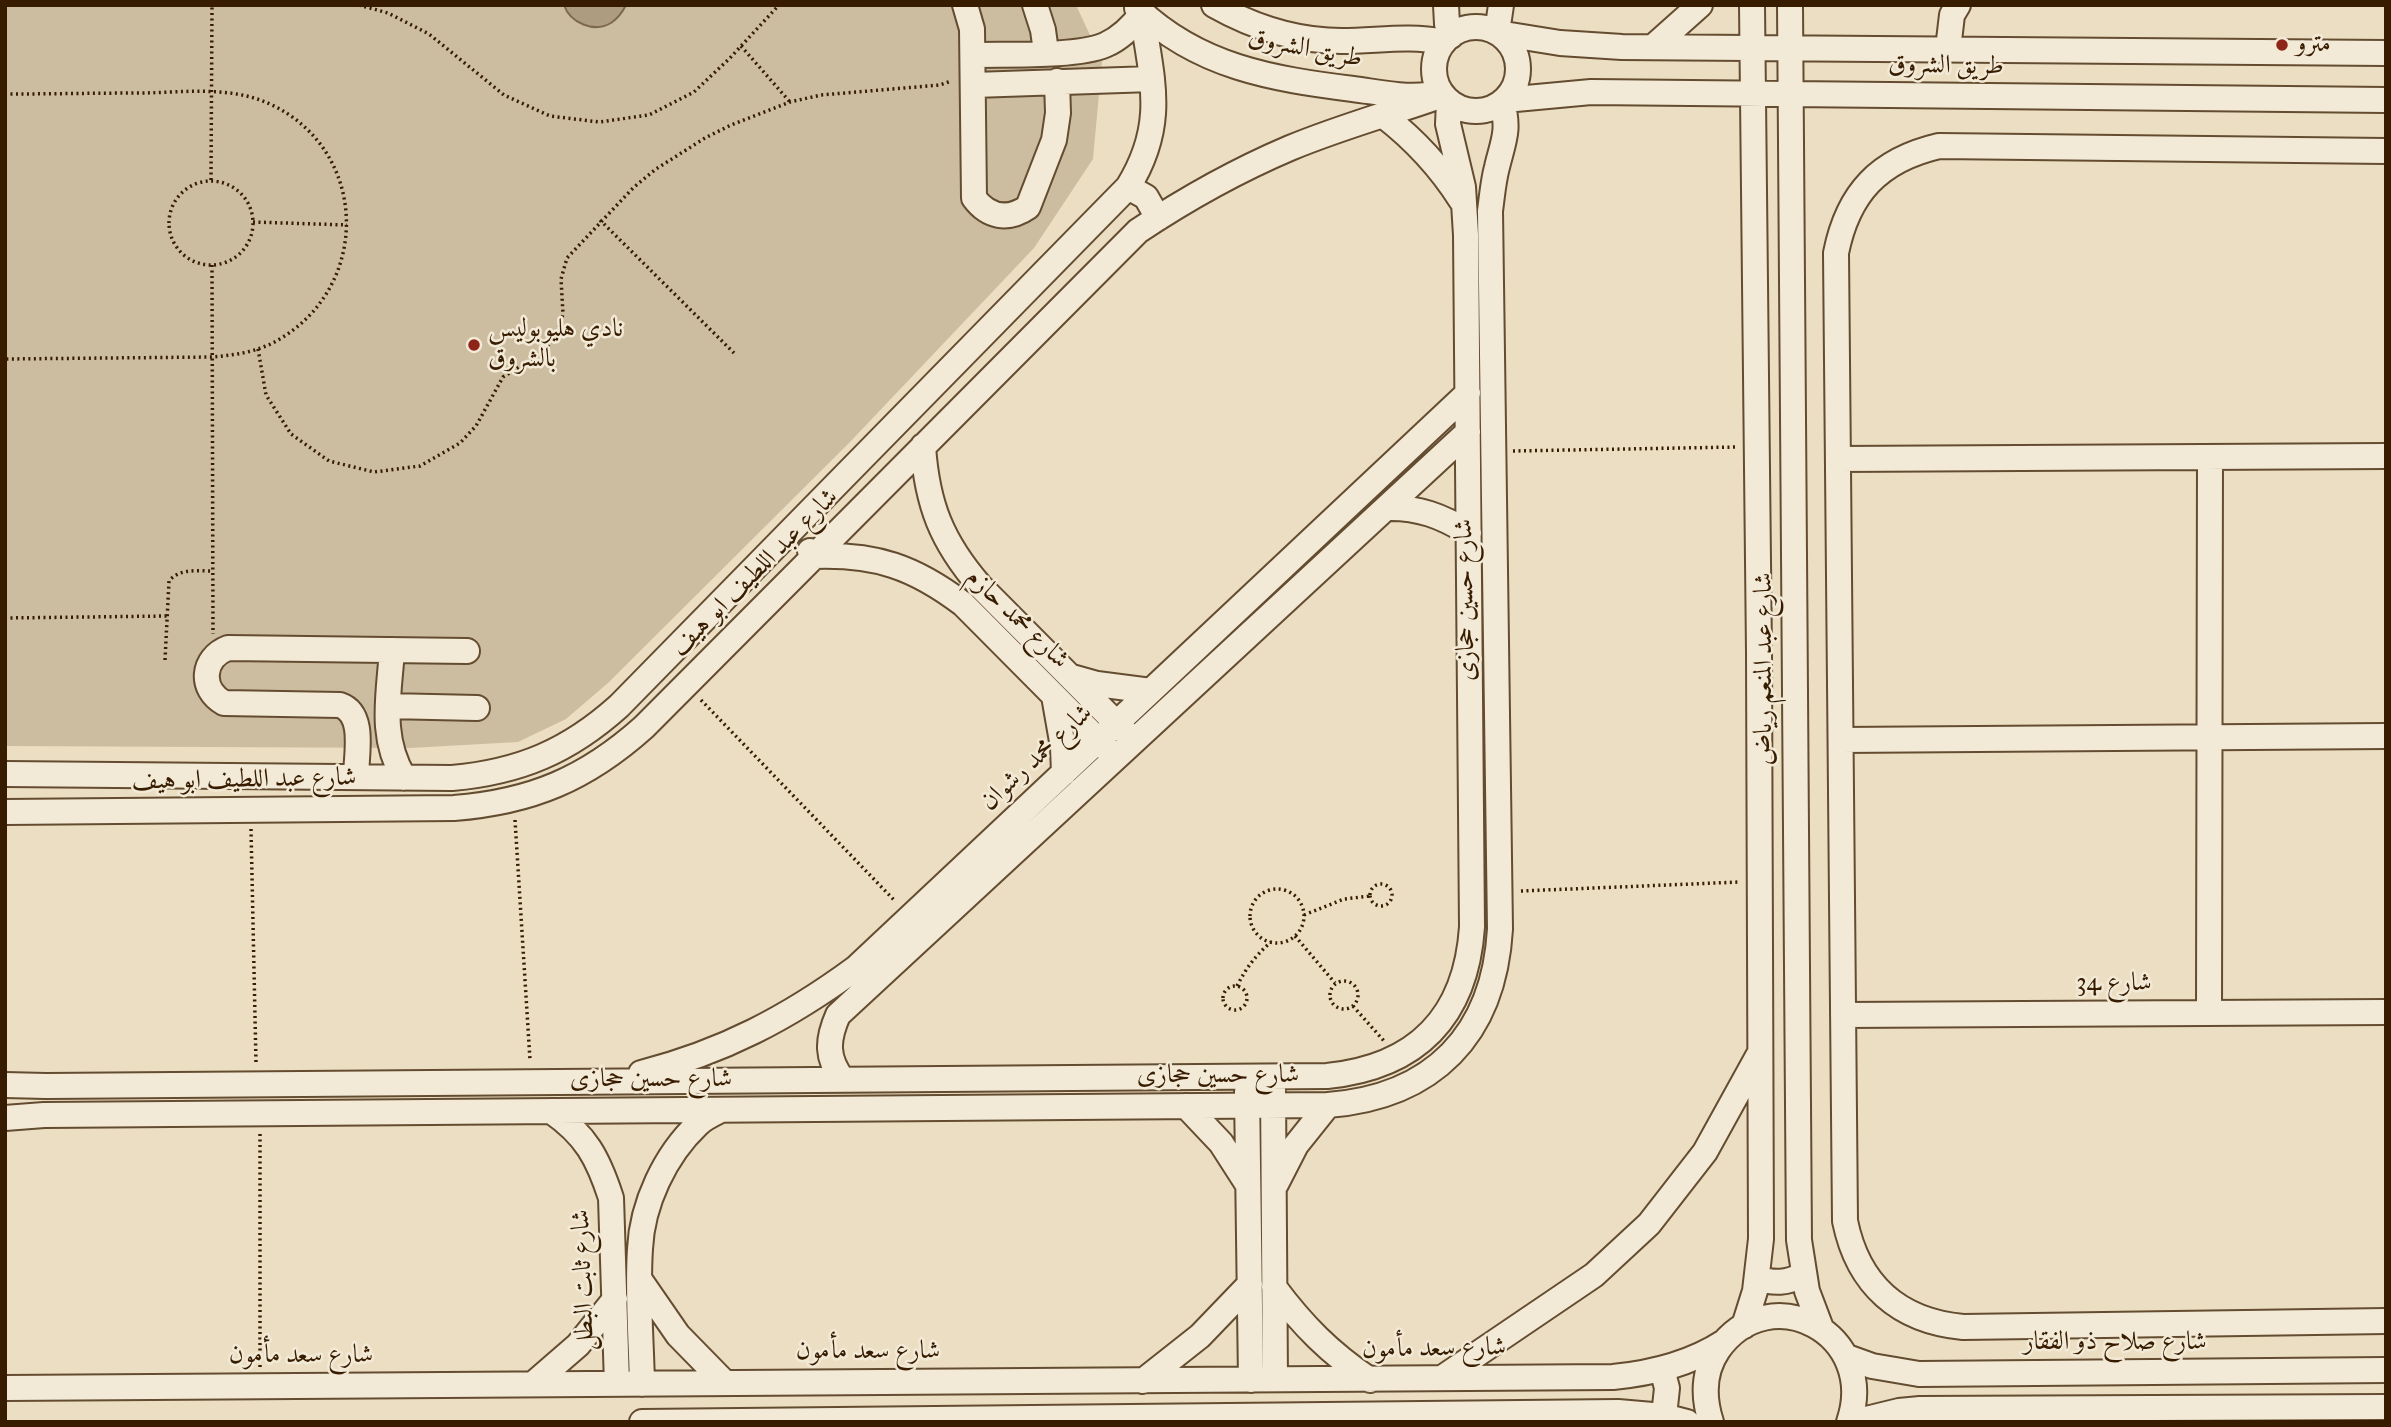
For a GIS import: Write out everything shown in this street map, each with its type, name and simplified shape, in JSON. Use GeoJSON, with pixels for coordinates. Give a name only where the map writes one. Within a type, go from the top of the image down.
{"type":"FeatureCollection","features":[{"type":"Feature","properties":{"kind":"street"},"geometry":{"type":"LineString","coordinates":[[965,5],[972,29],[974,70],[974,198],[986,211],[1003,216],[1021,212],[1028,207],[1050,153],[1057,127],[1058,81]]}},
{"type":"Feature","properties":{"kind":"street"},"geometry":{"type":"LineString","coordinates":[[1035,5],[1046,52]]}},
{"type":"Feature","properties":{"kind":"street","name":"طريق الشروق"},"geometry":{"type":"LineString","coordinates":[[1214,5],[1233,16],[1268,29],[1303,37],[1340,41],[1411,37],[1447,39]]}},
{"type":"Feature","properties":{"kind":"street"},"geometry":{"type":"LineString","coordinates":[[1446,5],[1447,39]]}},
{"type":"Feature","properties":{"kind":"street"},"geometry":{"type":"LineString","coordinates":[[1496,32],[1501,5]]}},
{"type":"Feature","properties":{"kind":"street"},"geometry":{"type":"LineString","coordinates":[[1653,47],[1700,5]]}},
{"type":"Feature","properties":{"kind":"street","name":"شارع عبد المنعم رياض"},"geometry":{"type":"LineString","coordinates":[[1744,1326],[1757,1278],[1761,1238],[1759,653],[1752,5]]}},
{"type":"Feature","properties":{"kind":"street","name":"شارع عبد المنعم رياض"},"geometry":{"type":"LineString","coordinates":[[1790,5],[1798,1240],[1803,1275],[1821,1328]]}},
{"type":"Feature","properties":{"kind":"street"},"geometry":{"type":"LineString","coordinates":[[1948,49],[1952,15],[1958,5]]}},
{"type":"Feature","properties":{"kind":"street"},"geometry":{"type":"LineString","coordinates":[[974,70],[1046,52],[1078,51],[1103,46],[1126,32],[1138,9]]}},
{"type":"Feature","properties":{"kind":"street","name":"طريق الشروق"},"geometry":{"type":"LineString","coordinates":[[1138,9],[1199,52],[1253,73],[1296,82],[1403,96],[1444,96]]}},
{"type":"Feature","properties":{"kind":"street","name":"شارع عبد اللطيف ابو هيف"},"geometry":{"type":"LineString","coordinates":[[5,774],[452,778],[505,771],[578,739],[619,706],[1128,187],[1149,147],[1154,125],[1152,79],[1138,9]]}},
{"type":"Feature","properties":{"kind":"street"},"geometry":{"type":"LineString","coordinates":[[1483,27],[1496,32],[1508,41],[1515,52],[1518,77],[1513,90],[1504,101],[1485,111],[1466,110],[1444,96],[1436,80],[1434,67],[1437,54],[1447,39],[1461,30],[1483,27]]}},
{"type":"Feature","properties":{"kind":"street","name":"طريق الشروق"},"geometry":{"type":"LineString","coordinates":[[1496,32],[1560,43],[1653,47],[2386,53]]}},
{"type":"Feature","properties":{"kind":"street"},"geometry":{"type":"LineString","coordinates":[[974,70],[1058,81],[1152,79]]}},
{"type":"Feature","properties":{"kind":"street","name":"طريق الشروق"},"geometry":{"type":"LineString","coordinates":[[1504,101],[1591,92],[2386,100]]}},
{"type":"Feature","properties":{"kind":"street","name":"شارع عبد اللطيف ابو هيف"},"geometry":{"type":"LineString","coordinates":[[5,812],[454,808],[514,800],[543,792],[597,765],[622,747],[1138,231],[1200,192],[1278,153],[1336,130],[1444,96]]}},
{"type":"Feature","properties":{"kind":"street","name":"شارع حسين حجازى"},"geometry":{"type":"LineString","coordinates":[[5,1085],[1273,1077],[1356,1073],[1383,1065],[1409,1051],[1431,1032],[1449,1010],[1462,984],[1470,956],[1472,927],[1465,207],[1459,167],[1449,135],[1444,96]]}},
{"type":"Feature","properties":{"kind":"street","name":"شارع حسين حجازى"},"geometry":{"type":"LineString","coordinates":[[5,1118],[44,1115],[1328,1105],[1359,1103],[1388,1095],[1415,1082],[1440,1065],[1462,1042],[1479,1017],[1491,989],[1498,960],[1490,211],[1496,169],[1506,134],[1504,101]]}},
{"type":"Feature","properties":{"kind":"street"},"geometry":{"type":"LineString","coordinates":[[1384,116],[1404,131],[1438,166],[1465,207]]}},
{"type":"Feature","properties":{"kind":"street"},"geometry":{"type":"LineString","coordinates":[[2386,151],[1939,146],[1917,151],[1877,174],[1849,209],[1836,253],[1845,1221],[1856,1258],[1878,1290],[1908,1313],[1926,1321],[1963,1327],[2386,1321]]}},
{"type":"Feature","properties":{"kind":"street"},"geometry":{"type":"LineString","coordinates":[[1128,187],[1146,197],[1158,218]]}},
{"type":"Feature","properties":{"kind":"street","name":"شارع محمد رشوان"},"geometry":{"type":"LineString","coordinates":[[843,1080],[830,1057],[829,1044],[838,1015],[1116,758],[1126,732],[1151,691],[1468,393]]}},
{"type":"Feature","properties":{"kind":"street"},"geometry":{"type":"LineString","coordinates":[[1468,426],[1493,419]]}},
{"type":"Feature","properties":{"kind":"street","name":"شارع محمد رشوان"},"geometry":{"type":"LineString","coordinates":[[595,1082],[688,1060],[733,1042],[776,1021],[856,968],[1099,741],[1126,732],[1386,508],[1468,426]]}},
{"type":"Feature","properties":{"kind":"street","name":"شارع محمد حازم"},"geometry":{"type":"LineString","coordinates":[[923,446],[925,477],[932,508],[960,563],[1126,732]]}},
{"type":"Feature","properties":{"kind":"street"},"geometry":{"type":"LineString","coordinates":[[1838,459],[2386,456]]}},
{"type":"Feature","properties":{"kind":"street"},"geometry":{"type":"LineString","coordinates":[[2209,1013],[2210,457]]}},
{"type":"Feature","properties":{"kind":"street"},"geometry":{"type":"LineString","coordinates":[[1386,508],[1407,507],[1429,512],[1469,533]]}},
{"type":"Feature","properties":{"kind":"street"},"geometry":{"type":"LineString","coordinates":[[790,532],[815,556]]}},
{"type":"Feature","properties":{"kind":"street","name":"شارع محمد حازم"},"geometry":{"type":"LineString","coordinates":[[815,556],[847,555],[878,559],[909,569],[937,584],[962,604],[1116,758]]}},
{"type":"Feature","properties":{"kind":"street"},"geometry":{"type":"LineString","coordinates":[[356,777],[357,722],[353,712],[340,705],[224,703],[212,694],[206,679],[206,671],[213,656],[228,648],[467,651]]}},
{"type":"Feature","properties":{"kind":"street"},"geometry":{"type":"LineString","coordinates":[[392,650],[386,721],[389,743],[404,778]]}},
{"type":"Feature","properties":{"kind":"street"},"geometry":{"type":"LineString","coordinates":[[1759,653],[1795,653]]}},
{"type":"Feature","properties":{"kind":"street"},"geometry":{"type":"LineString","coordinates":[[1071,677],[1110,687],[1151,691]]}},
{"type":"Feature","properties":{"kind":"street"},"geometry":{"type":"LineString","coordinates":[[1054,696],[1060,722],[1064,773]]}},
{"type":"Feature","properties":{"kind":"street"},"geometry":{"type":"LineString","coordinates":[[388,706],[477,708]]}},
{"type":"Feature","properties":{"kind":"street"},"geometry":{"type":"LineString","coordinates":[[1841,740],[2386,736]]}},
{"type":"Feature","properties":{"kind":"street","name":"شارع 34"},"geometry":{"type":"LineString","coordinates":[[1843,1015],[2386,1012]]}},
{"type":"Feature","properties":{"kind":"street"},"geometry":{"type":"LineString","coordinates":[[1442,1378],[1594,1276],[1649,1224],[1705,1152],[1760,1053]]}},
{"type":"Feature","properties":{"kind":"street"},"geometry":{"type":"LineString","coordinates":[[1247,1077],[1250,1284],[1263,1380]]}},
{"type":"Feature","properties":{"kind":"street"},"geometry":{"type":"LineString","coordinates":[[1263,1380],[1274,1287],[1273,1077]]}},
{"type":"Feature","properties":{"kind":"street"},"geometry":{"type":"LineString","coordinates":[[531,1083],[541,1111]]}},
{"type":"Feature","properties":{"kind":"street"},"geometry":{"type":"LineString","coordinates":[[1273,1191],[1296,1145],[1328,1105]]}},
{"type":"Feature","properties":{"kind":"street"},"geometry":{"type":"LineString","coordinates":[[1186,1106],[1221,1143],[1248,1185]]}},
{"type":"Feature","properties":{"kind":"street","name":"شارع ثابت البطل"},"geometry":{"type":"LineString","coordinates":[[642,1384],[639,1248],[644,1220],[665,1168],[681,1144],[699,1123],[721,1110]]}},
{"type":"Feature","properties":{"kind":"street","name":"شارع ثابت البطل"},"geometry":{"type":"LineString","coordinates":[[541,1111],[572,1125],[590,1147],[603,1172],[611,1198],[617,1384]]}},
{"type":"Feature","properties":{"kind":"street"},"geometry":{"type":"LineString","coordinates":[[1757,1278],[1785,1282],[1803,1275]]}},
{"type":"Feature","properties":{"kind":"street"},"geometry":{"type":"LineString","coordinates":[[640,1280],[678,1335],[720,1383],[716,1421]]}},
{"type":"Feature","properties":{"kind":"street"},"geometry":{"type":"LineString","coordinates":[[1143,1381],[1200,1336],[1250,1284]]}},
{"type":"Feature","properties":{"kind":"street"},"geometry":{"type":"LineString","coordinates":[[1274,1287],[1317,1339],[1342,1361],[1370,1380]]}},
{"type":"Feature","properties":{"kind":"street"},"geometry":{"type":"LineString","coordinates":[[533,1384],[578,1345],[615,1299]]}},
{"type":"Feature","properties":{"kind":"street"},"geometry":{"type":"LineString","coordinates":[[1711,1422],[1706,1408],[1707,1373],[1724,1342],[1744,1326],[1759,1320],[1790,1317],[1821,1328],[1840,1346],[1847,1357],[1855,1390],[1852,1422],[1899,1411],[2386,1407]]}},
{"type":"Feature","properties":{"kind":"street","name":"شارع سعد مأمون"},"geometry":{"type":"LineString","coordinates":[[5,1388],[1613,1377],[1662,1369],[1705,1354],[1724,1342]]}},
{"type":"Feature","properties":{"kind":"street","name":"شارع صلاح ذو الفقار"},"geometry":{"type":"LineString","coordinates":[[1847,1357],[1898,1371],[1940,1374],[2386,1370]]}},
{"type":"Feature","properties":{"kind":"street"},"geometry":{"type":"LineString","coordinates":[[642,1422],[1618,1412],[1675,1419],[1662,1369]]}},
{"type":"Feature","properties":{"kind":"street"},"geometry":{"type":"LineString","coordinates":[[1898,1371],[1894,1391],[1899,1411]]}},
{"type":"Feature","properties":{"kind":"street"},"geometry":{"type":"LineString","coordinates":[[689,1384],[689,1422]]}},
{"type":"Feature","properties":{"kind":"path"},"geometry":{"type":"LineString","coordinates":[[211,180],[212,5]]}},
{"type":"Feature","properties":{"kind":"path"},"geometry":{"type":"LineString","coordinates":[[359,5],[388,13],[429,34],[504,95],[550,116],[599,122],[649,114],[694,92],[779,5]]}},
{"type":"Feature","properties":{"kind":"path"},"geometry":{"type":"LineString","coordinates":[[741,46],[790,102]]}},
{"type":"Feature","properties":{"kind":"path"},"geometry":{"type":"LineString","coordinates":[[258,349],[266,395],[291,434],[329,461],[374,472],[420,466],[460,443],[475,426],[503,377],[541,354],[556,336],[563,314],[562,268],[567,258],[633,188],[680,153],[731,125],[790,102],[821,94],[940,85],[974,70]]}},
{"type":"Feature","properties":{"kind":"path"},"geometry":{"type":"LineString","coordinates":[[5,94],[212,92],[230,93],[268,103],[286,112],[308,131],[327,154],[342,190],[347,225],[339,268],[321,303],[293,331],[258,349],[212,356],[5,359]]}},
{"type":"Feature","properties":{"kind":"path"},"geometry":{"type":"LineString","coordinates":[[211,180],[232,186],[241,193],[247,201],[253,222],[248,244],[241,252],[222,263],[212,265],[190,259],[181,253],[171,234],[169,223],[170,212],[181,193],[200,182],[211,180]]}},
{"type":"Feature","properties":{"kind":"path"},"geometry":{"type":"LineString","coordinates":[[600,220],[734,353]]}},
{"type":"Feature","properties":{"kind":"path"},"geometry":{"type":"LineString","coordinates":[[253,222],[347,225]]}},
{"type":"Feature","properties":{"kind":"path"},"geometry":{"type":"LineString","coordinates":[[212,265],[213,656]]}},
{"type":"Feature","properties":{"kind":"path"},"geometry":{"type":"LineString","coordinates":[[1494,452],[1756,446]]}},
{"type":"Feature","properties":{"kind":"path"},"geometry":{"type":"LineString","coordinates":[[165,660],[169,581],[175,574],[183,572],[213,571]]}},
{"type":"Feature","properties":{"kind":"path"},"geometry":{"type":"LineString","coordinates":[[5,618],[167,616]]}},
{"type":"Feature","properties":{"kind":"path"},"geometry":{"type":"LineString","coordinates":[[686,685],[911,918]]}},
{"type":"Feature","properties":{"kind":"path"},"geometry":{"type":"LineString","coordinates":[[514,800],[531,1083]]}},
{"type":"Feature","properties":{"kind":"path"},"geometry":{"type":"LineString","coordinates":[[251,810],[257,1085]]}},
{"type":"Feature","properties":{"kind":"path"},"geometry":{"type":"LineString","coordinates":[[1499,892],[1760,882]]}},
{"type":"Feature","properties":{"kind":"path"},"geometry":{"type":"LineString","coordinates":[[1379,884],[1389,887],[1392,897],[1390,902],[1381,907],[1376,905],[1370,896],[1374,887],[1379,884]]}},
{"type":"Feature","properties":{"kind":"path"},"geometry":{"type":"LineString","coordinates":[[1275,889],[1291,893],[1297,899],[1304,915],[1303,923],[1295,936],[1280,943],[1271,942],[1257,934],[1252,927],[1251,910],[1260,895],[1275,889]]}},
{"type":"Feature","properties":{"kind":"path"},"geometry":{"type":"LineString","coordinates":[[1304,915],[1344,899],[1370,896]]}},
{"type":"Feature","properties":{"kind":"path"},"geometry":{"type":"LineString","coordinates":[[1295,936],[1335,984]]}},
{"type":"Feature","properties":{"kind":"path"},"geometry":{"type":"LineString","coordinates":[[1237,986],[1245,969],[1271,942]]}},
{"type":"Feature","properties":{"kind":"path"},"geometry":{"type":"LineString","coordinates":[[1347,980],[1353,983],[1358,994],[1353,1006],[1341,1009],[1331,1001],[1331,989],[1335,984],[1347,980]]}},
{"type":"Feature","properties":{"kind":"path"},"geometry":{"type":"LineString","coordinates":[[1232,986],[1237,986],[1246,993],[1246,1003],[1238,1010],[1232,1010],[1224,1003],[1224,993],[1232,986]]}},
{"type":"Feature","properties":{"kind":"path"},"geometry":{"type":"LineString","coordinates":[[1353,1006],[1397,1057]]}},
{"type":"Feature","properties":{"kind":"path"},"geometry":{"type":"LineString","coordinates":[[260,1113],[260,1387]]}},
{"type":"Feature","properties":{"kind":"shaded area","name":"نادي هليوبوليس بالشروق"},"geometry":{"type":"Polygon","coordinates":[[[5,5],[1076,5],[1102,61],[1093,159],[1034,248],[850,442],[608,683],[566,719],[518,742],[410,748],[5,746],[5,5]]]}},
{"type":"Feature","properties":{"kind":"shaded area"},"geometry":{"type":"Polygon","coordinates":[[[564,5],[626,5],[613,21],[597,27],[583,24],[571,17],[564,5]]]}},
{"type":"Feature","properties":{"kind":"place","name":"مترو"},"geometry":{"type":"Point","coordinates":[2282,45]}},
{"type":"Feature","properties":{"kind":"place","name":"نادي هليوبوليس بالشروق"},"geometry":{"type":"Point","coordinates":[474,345]}}]}
